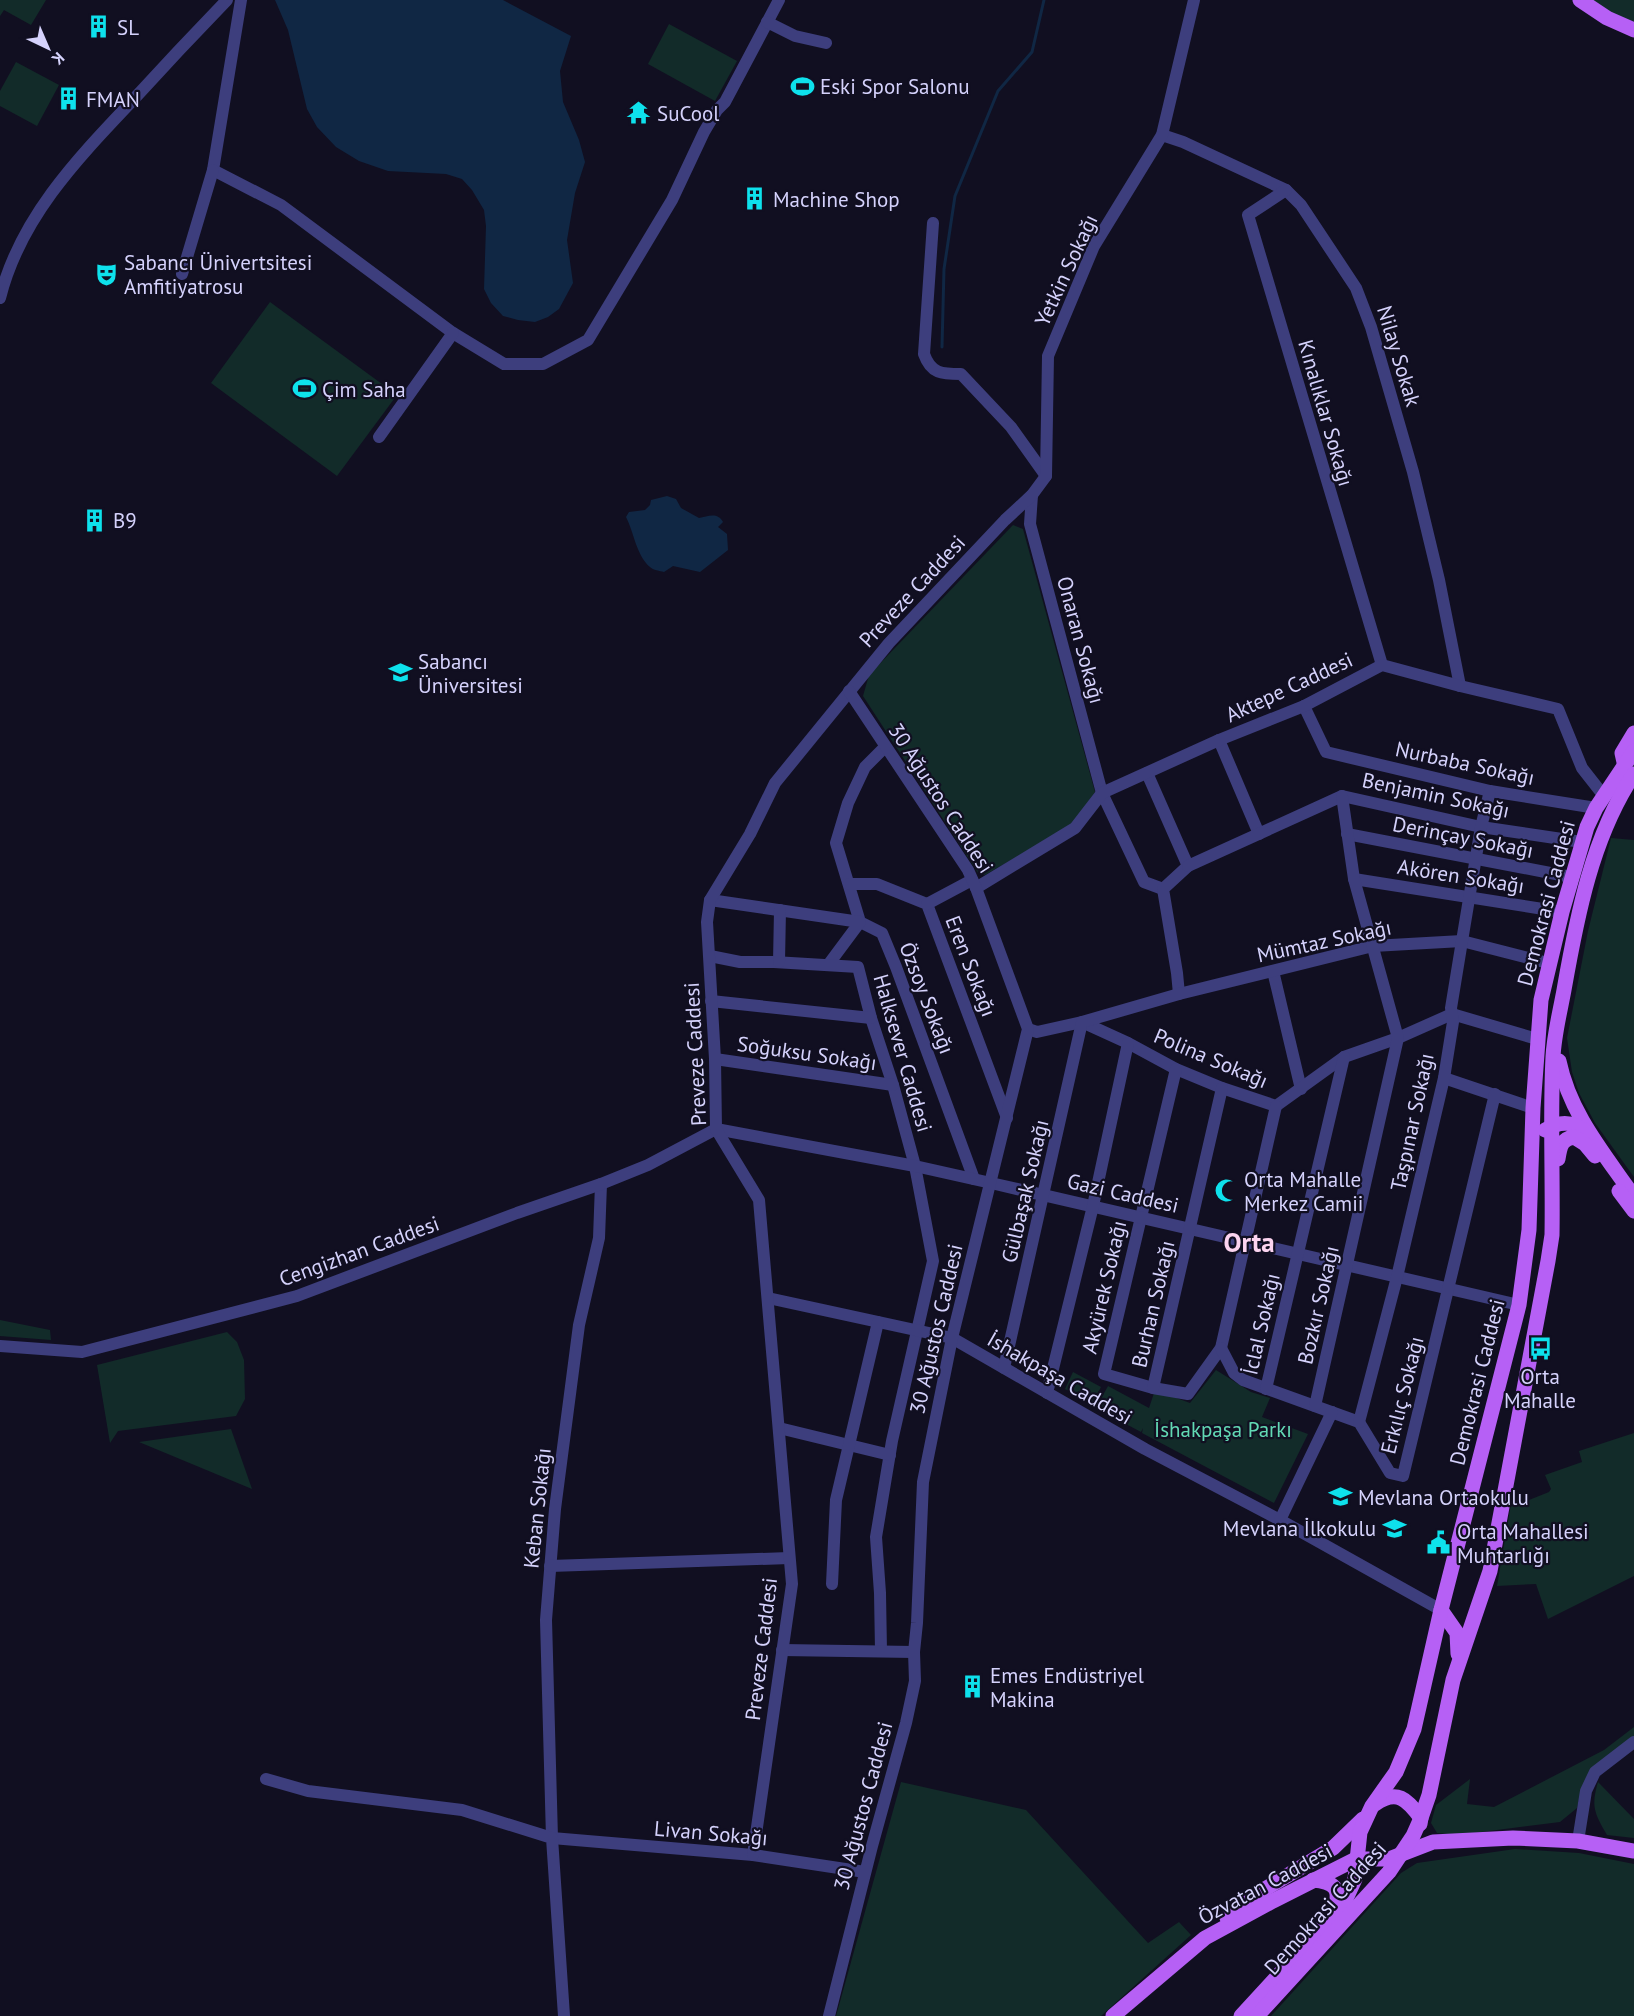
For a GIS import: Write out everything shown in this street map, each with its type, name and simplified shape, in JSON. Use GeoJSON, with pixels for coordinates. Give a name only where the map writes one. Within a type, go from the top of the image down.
{"type":"FeatureCollection","features":[{"type":"Feature","properties":{"kind":"main road"},"geometry":{"type":"LineString","coordinates":[[1580,0],[1607,18],[1634,30]]}},
{"type":"Feature","properties":{"kind":"main road"},"geometry":{"type":"LineString","coordinates":[[1632,764],[1622,759],[1622,753],[1634,733]]}},
{"type":"Feature","properties":{"kind":"main road","name":"Demokrasi Caddesi"},"geometry":{"type":"LineString","coordinates":[[1241,2016],[1344,1905],[1356,1874],[1360,1832],[1370,1810],[1388,1786],[1407,1749],[1414,1729],[1441,1610],[1519,1305],[1528,1247],[1537,1039],[1548,963],[1582,842],[1600,802],[1632,764]]}},
{"type":"Feature","properties":{"kind":"main road","name":"Demokrasi Caddesi"},"geometry":{"type":"LineString","coordinates":[[1257,2016],[1402,1854],[1413,1836],[1429,1795],[1453,1680],[1490,1571],[1552,1235],[1555,1040],[1569,962],[1588,881],[1632,764]]}},
{"type":"Feature","properties":{"kind":"main road"},"geometry":{"type":"LineString","coordinates":[[1555,1040],[1562,1075],[1571,1102],[1634,1197]]}},
{"type":"Feature","properties":{"kind":"main road"},"geometry":{"type":"LineString","coordinates":[[1533,1144],[1538,1136],[1553,1125],[1562,1123],[1579,1126],[1593,1137]]}},
{"type":"Feature","properties":{"kind":"main road"},"geometry":{"type":"LineString","coordinates":[[1552,1188],[1560,1147],[1563,1141],[1574,1137],[1585,1144],[1634,1211]]}},
{"type":"Feature","properties":{"kind":"main road"},"geometry":{"type":"LineString","coordinates":[[1519,1305],[1532,1302],[1543,1284]]}},
{"type":"Feature","properties":{"kind":"main road"},"geometry":{"type":"LineString","coordinates":[[1441,1610],[1459,1639],[1453,1680]]}},
{"type":"Feature","properties":{"kind":"main road"},"geometry":{"type":"LineString","coordinates":[[1205,1938],[1247,1902],[1333,1848],[1386,1797],[1396,1796],[1412,1806],[1421,1818],[1420,1827],[1424,1836],[1434,1842]]}},
{"type":"Feature","properties":{"kind":"main road"},"geometry":{"type":"LineString","coordinates":[[1360,1832],[1363,1844],[1377,1858]]}},
{"type":"Feature","properties":{"kind":"main road"},"geometry":{"type":"LineString","coordinates":[[1356,1859],[1389,1859],[1434,1842],[1513,1838],[1578,1840],[1634,1851]]}},
{"type":"Feature","properties":{"kind":"main road","name":"Özvatan Caddesi"},"geometry":{"type":"LineString","coordinates":[[1113,2016],[1205,1938],[1356,1859]]}},
{"type":"Feature","properties":{"kind":"main road"},"geometry":{"type":"LineString","coordinates":[[1313,1880],[1329,1882],[1336,1889],[1339,1899],[1334,1915]]}},
{"type":"Feature","properties":{"kind":"street"},"geometry":{"type":"LineString","coordinates":[[0,298],[7,272],[27,228],[57,184],[118,115],[227,0]]}},
{"type":"Feature","properties":{"kind":"street"},"geometry":{"type":"LineString","coordinates":[[182,274],[213,170],[241,0]]}},
{"type":"Feature","properties":{"kind":"street"},"geometry":{"type":"LineString","coordinates":[[213,170],[280,205],[453,333],[504,364],[543,364],[588,340],[672,200],[704,132],[717,110],[725,102],[779,0]]}},
{"type":"Feature","properties":{"kind":"street","name":"Yetkin Sokağı"},"geometry":{"type":"LineString","coordinates":[[1046,476],[1048,356],[1094,246],[1162,135],[1194,0]]}},
{"type":"Feature","properties":{"kind":"street"},"geometry":{"type":"LineString","coordinates":[[767,22],[795,36],[826,43]]}},
{"type":"Feature","properties":{"kind":"street","name":"Nilay Sokak"},"geometry":{"type":"LineString","coordinates":[[1162,135],[1183,142],[1286,190],[1302,205],[1356,288],[1371,327],[1415,483],[1460,686]]}},
{"type":"Feature","properties":{"kind":"street","name":"Kınalıklar Sokağı"},"geometry":{"type":"LineString","coordinates":[[1286,190],[1248,215],[1382,665]]}},
{"type":"Feature","properties":{"kind":"street"},"geometry":{"type":"LineString","coordinates":[[933,223],[924,354],[927,363],[939,374],[961,374],[1011,427],[1046,476],[1032,495]]}},
{"type":"Feature","properties":{"kind":"street"},"geometry":{"type":"LineString","coordinates":[[378,438],[453,333]]}},
{"type":"Feature","properties":{"kind":"street","name":"Preveze Caddesi"},"geometry":{"type":"LineString","coordinates":[[753,1855],[792,1584],[759,1200],[716,1129],[715,1059],[707,922],[710,900],[750,834],[775,783],[889,643],[1005,520],[1032,495]]}},
{"type":"Feature","properties":{"kind":"street","name":"Onaran Sokağı"},"geometry":{"type":"LineString","coordinates":[[1032,495],[1030,524],[1102,793],[1144,882],[1163,889]]}},
{"type":"Feature","properties":{"kind":"street","name":"Aktepe Caddesi"},"geometry":{"type":"LineString","coordinates":[[927,904],[974,884],[1075,828],[1102,793],[1219,740],[1304,706],[1382,665],[1558,709],[1582,768],[1600,802]]}},
{"type":"Feature","properties":{"kind":"street","name":"30 Ağustos Caddesi"},"geometry":{"type":"LineString","coordinates":[[829,2016],[865,1872],[906,1724],[915,1681],[914,1652],[923,1482],[951,1338],[1028,1029],[974,884],[849,691]]}},
{"type":"Feature","properties":{"kind":"street","name":"Nurbaba Sokağı"},"geometry":{"type":"LineString","coordinates":[[1304,706],[1326,752],[1490,791],[1600,802]]}},
{"type":"Feature","properties":{"kind":"street"},"geometry":{"type":"LineString","coordinates":[[1219,740],[1259,834]]}},
{"type":"Feature","properties":{"kind":"street"},"geometry":{"type":"LineString","coordinates":[[860,922],[836,843],[848,803],[865,767],[885,747]]}},
{"type":"Feature","properties":{"kind":"street"},"geometry":{"type":"LineString","coordinates":[[1147,773],[1188,866]]}},
{"type":"Feature","properties":{"kind":"street","name":"Taşpınar Sokağı"},"geometry":{"type":"LineString","coordinates":[[1359,1422],[1397,1277],[1444,1078],[1462,941],[1481,827],[1490,791]]}},
{"type":"Feature","properties":{"kind":"street"},"geometry":{"type":"LineString","coordinates":[[1342,796],[1354,879],[1398,1038]]}},
{"type":"Feature","properties":{"kind":"street","name":"Benjamin Sokağı"},"geometry":{"type":"LineString","coordinates":[[1163,889],[1188,866],[1342,796],[1481,827],[1582,842]]}},
{"type":"Feature","properties":{"kind":"street","name":"Derinçay Sokağı"},"geometry":{"type":"LineString","coordinates":[[1347,834],[1571,877]]}},
{"type":"Feature","properties":{"kind":"street","name":"Akören Sokağı"},"geometry":{"type":"LineString","coordinates":[[1354,879],[1562,912]]}},
{"type":"Feature","properties":{"kind":"street","name":"Eren Sokağı"},"geometry":{"type":"LineString","coordinates":[[849,884],[877,884],[927,904],[1006,1118]]}},
{"type":"Feature","properties":{"kind":"street"},"geometry":{"type":"LineString","coordinates":[[1163,889],[1179,994]]}},
{"type":"Feature","properties":{"kind":"street"},"geometry":{"type":"LineString","coordinates":[[710,900],[860,922]]}},
{"type":"Feature","properties":{"kind":"street"},"geometry":{"type":"LineString","coordinates":[[779,962],[780,910]]}},
{"type":"Feature","properties":{"kind":"street"},"geometry":{"type":"LineString","coordinates":[[828,965],[860,922]]}},
{"type":"Feature","properties":{"kind":"street","name":"Özsoy Sokağı"},"geometry":{"type":"LineString","coordinates":[[860,922],[882,933],[974,1179]]}},
{"type":"Feature","properties":{"kind":"street","name":"Mümtaz Sokağı"},"geometry":{"type":"LineString","coordinates":[[1082,1022],[1179,994],[1373,946],[1462,941],[1548,963]]}},
{"type":"Feature","properties":{"kind":"street","name":"Halksever Caddesi"},"geometry":{"type":"LineString","coordinates":[[710,956],[740,962],[858,967],[915,1166],[933,1261],[918,1332]]}},
{"type":"Feature","properties":{"kind":"street"},"geometry":{"type":"LineString","coordinates":[[1273,971],[1301,1089]]}},
{"type":"Feature","properties":{"kind":"street"},"geometry":{"type":"LineString","coordinates":[[711,1001],[871,1018]]}},
{"type":"Feature","properties":{"kind":"street"},"geometry":{"type":"LineString","coordinates":[[1452,1014],[1537,1039]]}},
{"type":"Feature","properties":{"kind":"street","name":"Polina Sokağı"},"geometry":{"type":"LineString","coordinates":[[1082,1022],[1176,1069],[1222,1088],[1276,1106],[1344,1057],[1398,1038],[1452,1014]]}},
{"type":"Feature","properties":{"kind":"street"},"geometry":{"type":"LineString","coordinates":[[1028,1029],[1036,1032],[1082,1022]]}},
{"type":"Feature","properties":{"kind":"street","name":"Gülbaşak Sokağı"},"geometry":{"type":"LineString","coordinates":[[1004,1368],[1082,1022]]}},
{"type":"Feature","properties":{"kind":"street","name":"Bozkır Sokağı"},"geometry":{"type":"LineString","coordinates":[[1315,1406],[1398,1038]]}},
{"type":"Feature","properties":{"kind":"street"},"geometry":{"type":"LineString","coordinates":[[1047,1393],[1093,1206],[1128,1043]]}},
{"type":"Feature","properties":{"kind":"street","name":"İclal Sokağı"},"geometry":{"type":"LineString","coordinates":[[1266,1389],[1344,1057]]}},
{"type":"Feature","properties":{"kind":"street","name":"Soğuksu Sokağı"},"geometry":{"type":"LineString","coordinates":[[715,1059],[893,1085]]}},
{"type":"Feature","properties":{"kind":"street","name":"Akyürek Sokağı"},"geometry":{"type":"LineString","coordinates":[[1153,1388],[1104,1374],[1176,1069]]}},
{"type":"Feature","properties":{"kind":"street"},"geometry":{"type":"LineString","coordinates":[[1444,1078],[1533,1108]]}},
{"type":"Feature","properties":{"kind":"street","name":"Burhan Sokağı"},"geometry":{"type":"LineString","coordinates":[[1153,1388],[1222,1088]]}},
{"type":"Feature","properties":{"kind":"street","name":"Erkılıç Sokağı"},"geometry":{"type":"LineString","coordinates":[[1221,1347],[1234,1373],[1243,1380],[1359,1422],[1390,1473],[1403,1476],[1495,1094]]}},
{"type":"Feature","properties":{"kind":"street"},"geometry":{"type":"LineString","coordinates":[[1153,1388],[1188,1395],[1221,1347],[1276,1106]]}},
{"type":"Feature","properties":{"kind":"street","name":"Gazi Caddesi"},"geometry":{"type":"LineString","coordinates":[[716,1129],[915,1166],[1519,1305]]}},
{"type":"Feature","properties":{"kind":"street","name":"Cengizhan Caddesi"},"geometry":{"type":"LineString","coordinates":[[0,1346],[82,1352],[297,1296],[508,1216],[601,1184],[648,1165],[716,1129]]}},
{"type":"Feature","properties":{"kind":"street","name":"Keban Sokağı"},"geometry":{"type":"LineString","coordinates":[[564,2016],[552,1838],[546,1620],[555,1509],[579,1325],[600,1238],[601,1184]]}},
{"type":"Feature","properties":{"kind":"street","name":"İshakpaşa Caddesi"},"geometry":{"type":"LineString","coordinates":[[768,1298],[951,1338],[1145,1449],[1280,1520],[1441,1610]]}},
{"type":"Feature","properties":{"kind":"street"},"geometry":{"type":"LineString","coordinates":[[832,1584],[837,1500],[878,1322]]}},
{"type":"Feature","properties":{"kind":"street"},"geometry":{"type":"LineString","coordinates":[[881,1651],[876,1537],[890,1455],[918,1332]]}},
{"type":"Feature","properties":{"kind":"street"},"geometry":{"type":"LineString","coordinates":[[1280,1520],[1332,1412]]}},
{"type":"Feature","properties":{"kind":"street"},"geometry":{"type":"LineString","coordinates":[[779,1428],[890,1455]]}},
{"type":"Feature","properties":{"kind":"street"},"geometry":{"type":"LineString","coordinates":[[550,1566],[789,1558]]}},
{"type":"Feature","properties":{"kind":"street"},"geometry":{"type":"LineString","coordinates":[[782,1650],[914,1652]]}},
{"type":"Feature","properties":{"kind":"street"},"geometry":{"type":"LineString","coordinates":[[1578,1840],[1586,1791],[1595,1772],[1634,1742]]}},
{"type":"Feature","properties":{"kind":"street","name":"Livan Sokağı"},"geometry":{"type":"LineString","coordinates":[[266,1779],[308,1791],[462,1810],[552,1838],[753,1855],[865,1872]]}},
{"type":"Feature","properties":{"kind":"green space"},"geometry":{"type":"Polygon","coordinates":[[[0,0],[46,0],[31,25],[4,10],[0,16],[0,0]]]}},
{"type":"Feature","properties":{"kind":"green space"},"geometry":{"type":"Polygon","coordinates":[[[1591,0],[1634,0],[1634,24],[1617,17],[1591,0]]]}},
{"type":"Feature","properties":{"kind":"green space"},"geometry":{"type":"Polygon","coordinates":[[[669,24],[737,61],[715,101],[648,64],[669,24]]]}},
{"type":"Feature","properties":{"kind":"green space"},"geometry":{"type":"Polygon","coordinates":[[[16,62],[59,85],[37,126],[0,106],[0,91],[16,62]]]}},
{"type":"Feature","properties":{"kind":"green space","name":"Çim Saha"},"geometry":{"type":"Polygon","coordinates":[[[270,302],[397,395],[337,476],[211,383],[270,302]]]}},
{"type":"Feature","properties":{"kind":"green space"},"geometry":{"type":"Polygon","coordinates":[[[1013,525],[1023,529],[1095,792],[1072,825],[985,875],[978,873],[863,696],[869,675],[1013,525]]]}},
{"type":"Feature","properties":{"kind":"green space"},"geometry":{"type":"Polygon","coordinates":[[[1611,838],[1634,840],[1634,1177],[1595,1123],[1579,1093],[1572,1072],[1567,1038],[1588,931],[1611,838]]]}},
{"type":"Feature","properties":{"kind":"green space"},"geometry":{"type":"Polygon","coordinates":[[[0,1320],[50,1330],[51,1340],[0,1336],[0,1320]]]}},
{"type":"Feature","properties":{"kind":"green space"},"geometry":{"type":"Polygon","coordinates":[[[227,1332],[237,1342],[244,1360],[245,1399],[236,1416],[118,1431],[110,1443],[97,1365],[227,1332]]]}},
{"type":"Feature","properties":{"kind":"green space","name":"İshakpaşa Parkı"},"geometry":{"type":"Polygon","coordinates":[[[1216,1370],[1251,1392],[1270,1398],[1262,1417],[1308,1434],[1274,1503],[1142,1433],[1143,1428],[1141,1432],[1096,1408],[1108,1386],[1149,1408],[1155,1390],[1190,1403],[1216,1370]]]}},
{"type":"Feature","properties":{"kind":"green space"},"geometry":{"type":"Polygon","coordinates":[[[1073,1372],[1101,1387],[1093,1403],[1065,1389],[1073,1372]]]}},
{"type":"Feature","properties":{"kind":"green space"},"geometry":{"type":"Polygon","coordinates":[[[231,1429],[252,1489],[139,1442],[231,1429]]]}},
{"type":"Feature","properties":{"kind":"green space"},"geometry":{"type":"Polygon","coordinates":[[[1634,1433],[1634,1576],[1548,1619],[1536,1584],[1497,1586],[1514,1486],[1519,1504],[1549,1492],[1551,1489],[1545,1475],[1582,1462],[1579,1451],[1634,1433]]]}},
{"type":"Feature","properties":{"kind":"green space"},"geometry":{"type":"Polygon","coordinates":[[[1634,1727],[1634,1739],[1582,1787],[1577,1808],[1560,1822],[1458,1835],[1437,1833],[1431,1823],[1436,1805],[1470,1779],[1467,1804],[1494,1807],[1604,1750],[1634,1727]]]}},
{"type":"Feature","properties":{"kind":"green space"},"geometry":{"type":"Polygon","coordinates":[[[901,1782],[1026,1810],[1148,1943],[1179,1922],[1191,1935],[1101,2016],[836,2016],[901,1782]]]}},
{"type":"Feature","properties":{"kind":"green space"},"geometry":{"type":"Polygon","coordinates":[[[1598,1782],[1634,1819],[1634,1838],[1607,1835],[1599,1821],[1594,1804],[1598,1782]]]}},
{"type":"Feature","properties":{"kind":"green space"},"geometry":{"type":"Polygon","coordinates":[[[1515,1849],[1579,1853],[1634,1864],[1634,2016],[1271,2016],[1401,1873],[1417,1863],[1515,1849]]]}},
{"type":"Feature","properties":{"kind":"water"},"geometry":{"type":"Polygon","coordinates":[[[275,0],[503,0],[571,36],[560,71],[563,102],[579,140],[585,162],[575,193],[567,240],[573,283],[559,309],[535,322],[503,316],[491,303],[484,289],[486,226],[484,210],[462,179],[446,174],[388,171],[359,161],[336,147],[317,127],[307,109],[288,30],[275,0]]]}},
{"type":"Feature","properties":{"kind":"water"},"geometry":{"type":"Polygon","coordinates":[[[667,496],[676,499],[681,508],[699,518],[716,516],[723,522],[718,527],[727,534],[728,550],[700,572],[673,566],[664,572],[655,570],[645,562],[638,550],[626,517],[629,512],[645,510],[651,500],[667,496]]]}},
{"type":"Feature","properties":{"kind":"waterway"},"geometry":{"type":"LineString","coordinates":[[942,347],[944,269],[955,196],[998,91],[1032,52],[1044,0]]}},
{"type":"Feature","properties":{"kind":"place","name":"SL"},"geometry":{"type":"Point","coordinates":[99,27]}},
{"type":"Feature","properties":{"kind":"place","name":"Eski Spor Salonu"},"geometry":{"type":"Point","coordinates":[802,86]}},
{"type":"Feature","properties":{"kind":"place","name":"FMAN"},"geometry":{"type":"Point","coordinates":[68,99]}},
{"type":"Feature","properties":{"kind":"place","name":"SuCool"},"geometry":{"type":"Point","coordinates":[639,113]}},
{"type":"Feature","properties":{"kind":"place","name":"Machine Shop"},"geometry":{"type":"Point","coordinates":[755,199]}},
{"type":"Feature","properties":{"kind":"place","name":"Sabancı Ünivertsitesi Amfitiyatrosu"},"geometry":{"type":"Point","coordinates":[106,274]}},
{"type":"Feature","properties":{"kind":"place","name":"Çim Saha"},"geometry":{"type":"Point","coordinates":[304,389]}},
{"type":"Feature","properties":{"kind":"place","name":"B9"},"geometry":{"type":"Point","coordinates":[95,520]}},
{"type":"Feature","properties":{"kind":"place","name":"Sabancı Üniversitesi"},"geometry":{"type":"Point","coordinates":[400,673]}},
{"type":"Feature","properties":{"kind":"place","name":"Orta Mahalle Merkez Camii"},"geometry":{"type":"Point","coordinates":[1226,1191]}},
{"type":"Feature","properties":{"kind":"place","name":"Orta Mahalle"},"geometry":{"type":"Point","coordinates":[1540,1348]}},
{"type":"Feature","properties":{"kind":"place","name":"Mevlana Ortaokulu"},"geometry":{"type":"Point","coordinates":[1340,1497]}},
{"type":"Feature","properties":{"kind":"place","name":"Mevlana İlkokulu"},"geometry":{"type":"Point","coordinates":[1394,1528]}},
{"type":"Feature","properties":{"kind":"place","name":"Orta Mahallesi Muhtarlığı"},"geometry":{"type":"Point","coordinates":[1439,1543]}},
{"type":"Feature","properties":{"kind":"place","name":"Emes Endüstriyel Makina"},"geometry":{"type":"Point","coordinates":[972,1687]}},
{"type":"Feature","properties":{"kind":"district","name":"Orta"},"geometry":{"type":"Point","coordinates":[1249,1242]}}]}
